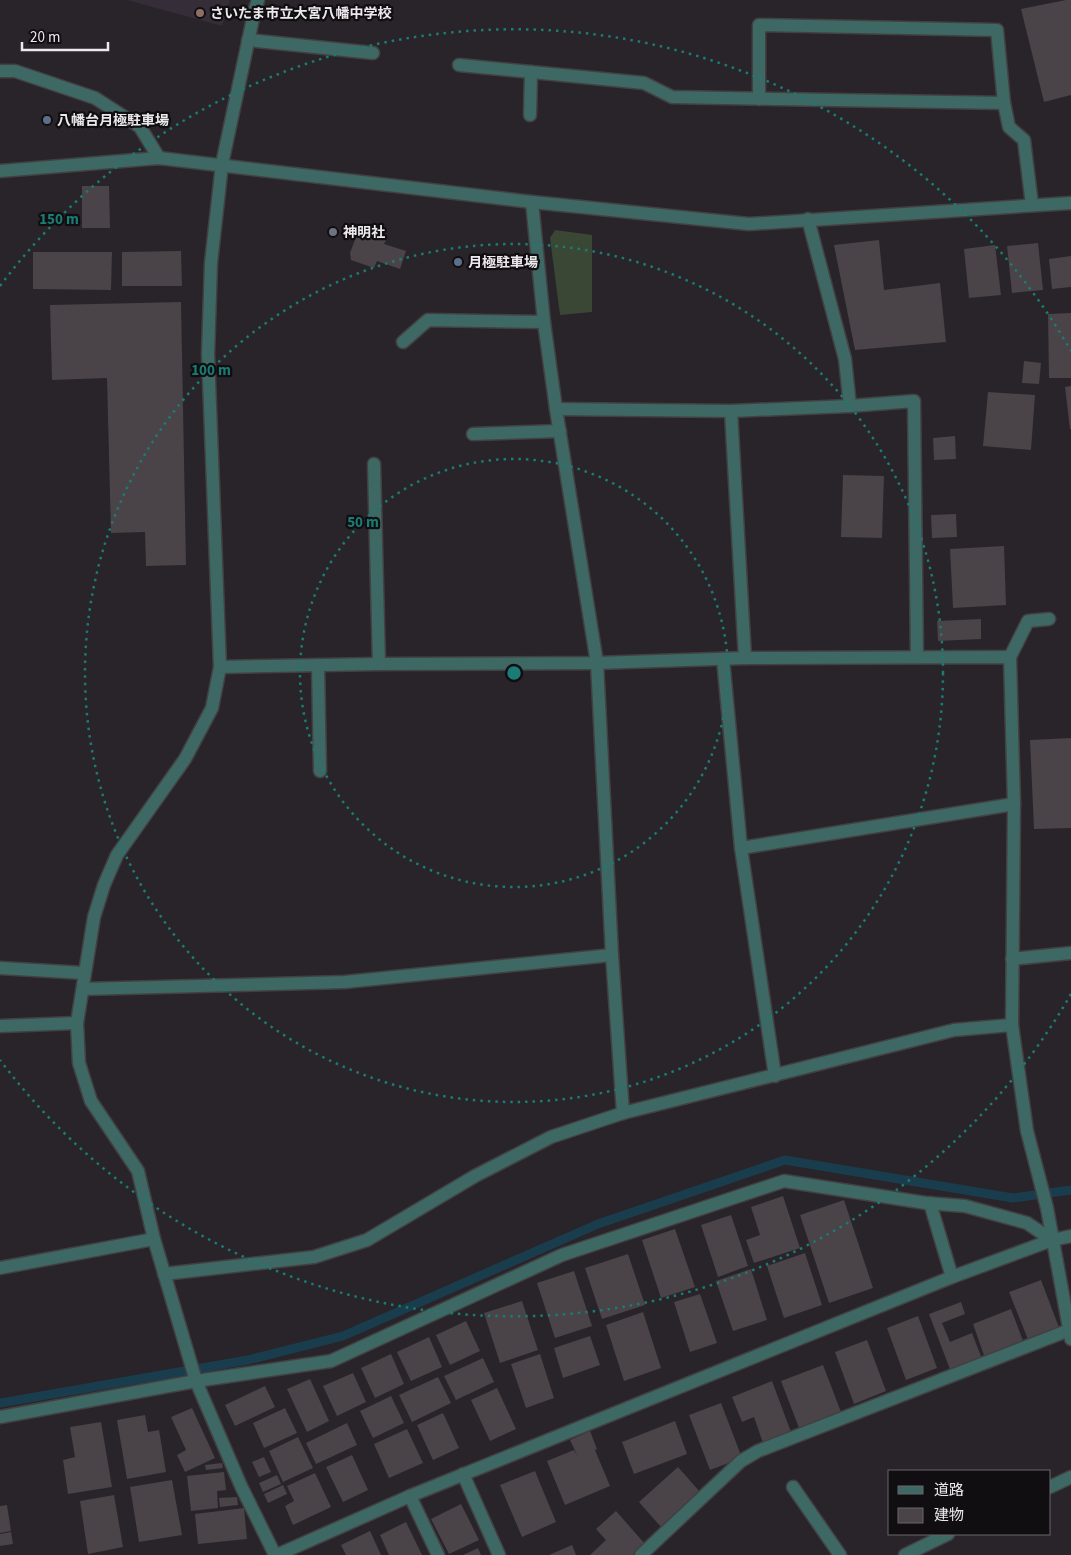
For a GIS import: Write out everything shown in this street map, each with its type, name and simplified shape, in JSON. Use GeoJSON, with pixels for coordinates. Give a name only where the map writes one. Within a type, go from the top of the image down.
{"type":"FeatureCollection","features":[{"type":"Feature","properties":{"kind":"street"},"geometry":{"type":"LineString","coordinates":[[258,0],[222,164],[211,263],[208,354],[220,667],[212,708],[185,759],[117,855],[104,885],[94,917],[77,1023],[79,1063],[90,1101],[138,1171],[154,1239],[196,1381],[241,1486],[276,1555],[463,1474],[952,1277],[1052,1240],[1071,1236]]}},
{"type":"Feature","properties":{"kind":"street"},"geometry":{"type":"LineString","coordinates":[[758,99],[760,25],[997,30],[1004,103],[1009,127],[1024,140],[1032,205]]}},
{"type":"Feature","properties":{"kind":"street"},"geometry":{"type":"LineString","coordinates":[[248,40],[373,53]]}},
{"type":"Feature","properties":{"kind":"street"},"geometry":{"type":"LineString","coordinates":[[459,64],[644,84],[672,97],[1004,103]]}},
{"type":"Feature","properties":{"kind":"street"},"geometry":{"type":"LineString","coordinates":[[0,71],[15,71],[95,98],[140,126],[159,158]]}},
{"type":"Feature","properties":{"kind":"street"},"geometry":{"type":"LineString","coordinates":[[530,115],[531,72]]}},
{"type":"Feature","properties":{"kind":"street"},"geometry":{"type":"LineString","coordinates":[[0,172],[159,158],[532,202],[749,224],[808,218],[1071,203]]}},
{"type":"Feature","properties":{"kind":"street"},"geometry":{"type":"LineString","coordinates":[[532,202],[544,322],[556,409],[598,663],[612,955],[623,1113]]}},
{"type":"Feature","properties":{"kind":"street"},"geometry":{"type":"LineString","coordinates":[[808,218],[845,359],[850,406]]}},
{"type":"Feature","properties":{"kind":"street"},"geometry":{"type":"LineString","coordinates":[[403,342],[428,320],[544,322]]}},
{"type":"Feature","properties":{"kind":"street"},"geometry":{"type":"LineString","coordinates":[[556,409],[731,411],[850,406],[914,401],[917,657]]}},
{"type":"Feature","properties":{"kind":"street"},"geometry":{"type":"LineString","coordinates":[[731,411],[745,658]]}},
{"type":"Feature","properties":{"kind":"street"},"geometry":{"type":"LineString","coordinates":[[474,434],[560,432]]}},
{"type":"Feature","properties":{"kind":"street"},"geometry":{"type":"LineString","coordinates":[[374,464],[379,664]]}},
{"type":"Feature","properties":{"kind":"street"},"geometry":{"type":"LineString","coordinates":[[642,1555],[741,1461],[758,1451],[1070,1335],[1047,1208],[1027,1131],[1012,1025],[1014,804],[1010,657],[1028,620],[1049,619]]}},
{"type":"Feature","properties":{"kind":"street"},"geometry":{"type":"LineString","coordinates":[[220,667],[598,663],[745,658],[1010,657]]}},
{"type":"Feature","properties":{"kind":"street"},"geometry":{"type":"LineString","coordinates":[[723,659],[741,848],[776,1076]]}},
{"type":"Feature","properties":{"kind":"street"},"geometry":{"type":"LineString","coordinates":[[318,665],[320,771]]}},
{"type":"Feature","properties":{"kind":"street"},"geometry":{"type":"LineString","coordinates":[[741,848],[1014,804]]}},
{"type":"Feature","properties":{"kind":"street"},"geometry":{"type":"LineString","coordinates":[[1012,959],[1071,953]]}},
{"type":"Feature","properties":{"kind":"street"},"geometry":{"type":"LineString","coordinates":[[83,989],[345,982],[612,955]]}},
{"type":"Feature","properties":{"kind":"street"},"geometry":{"type":"LineString","coordinates":[[0,968],[84,973]]}},
{"type":"Feature","properties":{"kind":"street"},"geometry":{"type":"LineString","coordinates":[[0,1026],[77,1023]]}},
{"type":"Feature","properties":{"kind":"street"},"geometry":{"type":"LineString","coordinates":[[164,1274],[314,1258],[367,1240],[474,1176],[551,1137],[623,1113],[954,1030],[1012,1025]]}},
{"type":"Feature","properties":{"kind":"street"},"geometry":{"type":"LineString","coordinates":[[0,1417],[196,1381],[331,1361],[562,1255],[784,1180],[930,1203],[965,1206],[1027,1223],[1052,1240]]}},
{"type":"Feature","properties":{"kind":"street"},"geometry":{"type":"LineString","coordinates":[[930,1203],[952,1277]]}},
{"type":"Feature","properties":{"kind":"street"},"geometry":{"type":"LineString","coordinates":[[0,1268],[154,1239]]}},
{"type":"Feature","properties":{"kind":"street"},"geometry":{"type":"LineString","coordinates":[[463,1474],[499,1555]]}},
{"type":"Feature","properties":{"kind":"street"},"geometry":{"type":"LineString","coordinates":[[1051,1487],[1071,1477]]}},
{"type":"Feature","properties":{"kind":"street"},"geometry":{"type":"LineString","coordinates":[[792,1487],[840,1555]]}},
{"type":"Feature","properties":{"kind":"street"},"geometry":{"type":"LineString","coordinates":[[410,1496],[438,1555]]}},
{"type":"Feature","properties":{"kind":"street"},"geometry":{"type":"LineString","coordinates":[[905,1555],[946,1535]]}},
{"type":"Feature","properties":{"kind":"shaded area","name":"さいたま市立大宮八幡中学校"},"geometry":{"type":"Polygon","coordinates":[[[127,0],[230,0],[222,26],[127,0]]]}},
{"type":"Feature","properties":{"kind":"green space"},"geometry":{"type":"Polygon","coordinates":[[[555,230],[592,235],[592,312],[560,315],[550,238],[555,230]]]}},
{"type":"Feature","properties":{"kind":"building"},"geometry":{"type":"Polygon","coordinates":[[[1071,0],[1071,95],[1044,102],[1021,9],[1071,0]]]}},
{"type":"Feature","properties":{"kind":"building"},"geometry":{"type":"Polygon","coordinates":[[[82,186],[109,186],[110,228],[82,228],[82,186]]]}},
{"type":"Feature","properties":{"kind":"building"},"geometry":{"type":"Polygon","coordinates":[[[362,229],[387,238],[384,244],[406,251],[400,269],[377,261],[374,268],[351,260],[350,253],[356,237],[362,229]]]}},
{"type":"Feature","properties":{"kind":"building"},"geometry":{"type":"Polygon","coordinates":[[[879,240],[884,290],[940,283],[946,342],[855,350],[834,245],[879,240]]]}},
{"type":"Feature","properties":{"kind":"building"},"geometry":{"type":"Polygon","coordinates":[[[1038,243],[1043,290],[1012,293],[1007,246],[1038,243]]]}},
{"type":"Feature","properties":{"kind":"building"},"geometry":{"type":"Polygon","coordinates":[[[995,245],[1001,295],[969,298],[964,249],[995,245]]]}},
{"type":"Feature","properties":{"kind":"building"},"geometry":{"type":"Polygon","coordinates":[[[181,251],[182,286],[122,286],[122,252],[181,251]]]}},
{"type":"Feature","properties":{"kind":"building"},"geometry":{"type":"Polygon","coordinates":[[[33,252],[112,252],[111,290],[33,289],[33,252]]]}},
{"type":"Feature","properties":{"kind":"building"},"geometry":{"type":"Polygon","coordinates":[[[1071,256],[1071,287],[1052,289],[1049,259],[1071,256]]]}},
{"type":"Feature","properties":{"kind":"building"},"geometry":{"type":"Polygon","coordinates":[[[181,302],[186,565],[146,566],[145,532],[111,533],[107,378],[52,380],[50,305],[181,302]]]}},
{"type":"Feature","properties":{"kind":"building"},"geometry":{"type":"Polygon","coordinates":[[[1071,313],[1071,378],[1049,378],[1048,314],[1071,313]]]}},
{"type":"Feature","properties":{"kind":"building"},"geometry":{"type":"Polygon","coordinates":[[[1024,361],[1041,363],[1039,384],[1022,383],[1024,361]]]}},
{"type":"Feature","properties":{"kind":"building"},"geometry":{"type":"Polygon","coordinates":[[[1071,386],[1071,429],[1070,429],[1065,387],[1071,386]]]}},
{"type":"Feature","properties":{"kind":"building"},"geometry":{"type":"Polygon","coordinates":[[[988,392],[1035,395],[1031,450],[983,446],[988,392]]]}},
{"type":"Feature","properties":{"kind":"building"},"geometry":{"type":"Polygon","coordinates":[[[955,436],[956,459],[934,460],[933,438],[955,436]]]}},
{"type":"Feature","properties":{"kind":"building"},"geometry":{"type":"Polygon","coordinates":[[[843,475],[884,476],[882,538],[841,537],[843,475]]]}},
{"type":"Feature","properties":{"kind":"building"},"geometry":{"type":"Polygon","coordinates":[[[956,514],[957,537],[932,538],[931,515],[956,514]]]}},
{"type":"Feature","properties":{"kind":"building"},"geometry":{"type":"Polygon","coordinates":[[[1004,546],[1006,605],[953,608],[950,549],[1004,546]]]}},
{"type":"Feature","properties":{"kind":"building"},"geometry":{"type":"Polygon","coordinates":[[[981,619],[981,639],[938,641],[937,621],[981,619]]]}},
{"type":"Feature","properties":{"kind":"building"},"geometry":{"type":"Polygon","coordinates":[[[1071,738],[1071,828],[1034,829],[1030,740],[1071,738]]]}},
{"type":"Feature","properties":{"kind":"building"},"geometry":{"type":"Polygon","coordinates":[[[783,1196],[800,1248],[754,1263],[746,1240],[760,1235],[751,1207],[783,1196]]]}},
{"type":"Feature","properties":{"kind":"building"},"geometry":{"type":"Polygon","coordinates":[[[844,1200],[873,1288],[829,1303],[800,1215],[844,1200]]]}},
{"type":"Feature","properties":{"kind":"building"},"geometry":{"type":"Polygon","coordinates":[[[731,1215],[748,1266],[718,1277],[701,1225],[731,1215]]]}},
{"type":"Feature","properties":{"kind":"building"},"geometry":{"type":"Polygon","coordinates":[[[675,1229],[695,1287],[661,1298],[642,1240],[675,1229]]]}},
{"type":"Feature","properties":{"kind":"building"},"geometry":{"type":"Polygon","coordinates":[[[805,1253],[822,1305],[784,1318],[767,1266],[805,1253]]]}},
{"type":"Feature","properties":{"kind":"building"},"geometry":{"type":"Polygon","coordinates":[[[628,1254],[645,1305],[602,1319],[585,1268],[628,1254]]]}},
{"type":"Feature","properties":{"kind":"building"},"geometry":{"type":"Polygon","coordinates":[[[751,1269],[767,1320],[733,1331],[716,1281],[751,1269]]]}},
{"type":"Feature","properties":{"kind":"building"},"geometry":{"type":"Polygon","coordinates":[[[574,1271],[592,1326],[555,1338],[537,1283],[574,1271]]]}},
{"type":"Feature","properties":{"kind":"building"},"geometry":{"type":"Polygon","coordinates":[[[1041,1280],[1060,1330],[1029,1342],[1009,1292],[1041,1280]]]}},
{"type":"Feature","properties":{"kind":"building"},"geometry":{"type":"Polygon","coordinates":[[[700,1294],[717,1343],[690,1352],[674,1302],[700,1294]]]}},
{"type":"Feature","properties":{"kind":"building"},"geometry":{"type":"Polygon","coordinates":[[[522,1301],[538,1350],[500,1363],[484,1313],[522,1301]]]}},
{"type":"Feature","properties":{"kind":"building"},"geometry":{"type":"Polygon","coordinates":[[[961,1302],[965,1314],[942,1323],[950,1342],[972,1333],[982,1359],[951,1372],[929,1314],[961,1302]]]}},
{"type":"Feature","properties":{"kind":"building"},"geometry":{"type":"Polygon","coordinates":[[[1011,1309],[1025,1346],[986,1361],[973,1324],[1011,1309]]]}},
{"type":"Feature","properties":{"kind":"building"},"geometry":{"type":"Polygon","coordinates":[[[643,1312],[661,1368],[624,1381],[606,1325],[643,1312]]]}},
{"type":"Feature","properties":{"kind":"building"},"geometry":{"type":"Polygon","coordinates":[[[918,1316],[937,1368],[906,1380],[887,1328],[918,1316]]]}},
{"type":"Feature","properties":{"kind":"building"},"geometry":{"type":"Polygon","coordinates":[[[466,1321],[480,1351],[450,1365],[436,1335],[466,1321]]]}},
{"type":"Feature","properties":{"kind":"building"},"geometry":{"type":"Polygon","coordinates":[[[590,1336],[600,1365],[563,1378],[554,1348],[590,1336]]]}},
{"type":"Feature","properties":{"kind":"building"},"geometry":{"type":"Polygon","coordinates":[[[429,1337],[442,1367],[411,1381],[397,1352],[429,1337]]]}},
{"type":"Feature","properties":{"kind":"building"},"geometry":{"type":"Polygon","coordinates":[[[867,1340],[886,1391],[854,1404],[835,1352],[867,1340]]]}},
{"type":"Feature","properties":{"kind":"building"},"geometry":{"type":"Polygon","coordinates":[[[391,1354],[404,1384],[375,1398],[361,1368],[391,1354]]]}},
{"type":"Feature","properties":{"kind":"building"},"geometry":{"type":"Polygon","coordinates":[[[540,1354],[554,1398],[526,1408],[511,1364],[540,1354]]]}},
{"type":"Feature","properties":{"kind":"building"},"geometry":{"type":"Polygon","coordinates":[[[483,1358],[494,1382],[456,1400],[444,1376],[483,1358]]]}},
{"type":"Feature","properties":{"kind":"building"},"geometry":{"type":"Polygon","coordinates":[[[823,1365],[841,1412],[799,1428],[781,1381],[823,1365]]]}},
{"type":"Feature","properties":{"kind":"building"},"geometry":{"type":"Polygon","coordinates":[[[353,1373],[366,1402],[337,1416],[323,1386],[353,1373]]]}},
{"type":"Feature","properties":{"kind":"building"},"geometry":{"type":"Polygon","coordinates":[[[438,1377],[451,1403],[412,1422],[399,1395],[438,1377]]]}},
{"type":"Feature","properties":{"kind":"building"},"geometry":{"type":"Polygon","coordinates":[[[310,1379],[329,1421],[307,1432],[287,1389],[310,1379]]]}},
{"type":"Feature","properties":{"kind":"building"},"geometry":{"type":"Polygon","coordinates":[[[772,1381],[791,1432],[763,1443],[754,1417],[742,1422],[732,1397],[772,1381]]]}},
{"type":"Feature","properties":{"kind":"building"},"geometry":{"type":"Polygon","coordinates":[[[265,1386],[275,1407],[235,1426],[225,1405],[265,1386]]]}},
{"type":"Feature","properties":{"kind":"building"},"geometry":{"type":"Polygon","coordinates":[[[497,1388],[516,1429],[490,1441],[471,1400],[497,1388]]]}},
{"type":"Feature","properties":{"kind":"building"},"geometry":{"type":"Polygon","coordinates":[[[391,1396],[404,1423],[373,1438],[360,1411],[391,1396]]]}},
{"type":"Feature","properties":{"kind":"building"},"geometry":{"type":"Polygon","coordinates":[[[721,1403],[742,1458],[710,1470],[689,1415],[721,1403]]]}},
{"type":"Feature","properties":{"kind":"building"},"geometry":{"type":"Polygon","coordinates":[[[192,1408],[215,1458],[185,1472],[177,1455],[186,1450],[171,1417],[192,1408]]]}},
{"type":"Feature","properties":{"kind":"building"},"geometry":{"type":"Polygon","coordinates":[[[285,1408],[297,1433],[264,1448],[253,1423],[285,1408]]]}},
{"type":"Feature","properties":{"kind":"building"},"geometry":{"type":"Polygon","coordinates":[[[443,1413],[459,1448],[433,1460],[417,1425],[443,1413]]]}},
{"type":"Feature","properties":{"kind":"building"},"geometry":{"type":"Polygon","coordinates":[[[145,1415],[148,1432],[159,1430],[166,1472],[127,1479],[117,1420],[145,1415]]]}},
{"type":"Feature","properties":{"kind":"building"},"geometry":{"type":"Polygon","coordinates":[[[675,1421],[687,1454],[634,1474],[622,1442],[675,1421]]]}},
{"type":"Feature","properties":{"kind":"building"},"geometry":{"type":"Polygon","coordinates":[[[101,1422],[112,1487],[68,1494],[63,1460],[75,1457],[70,1427],[101,1422]]]}},
{"type":"Feature","properties":{"kind":"building"},"geometry":{"type":"Polygon","coordinates":[[[347,1423],[357,1445],[316,1464],[306,1443],[347,1423]]]}},
{"type":"Feature","properties":{"kind":"building"},"geometry":{"type":"Polygon","coordinates":[[[407,1429],[423,1463],[389,1478],[374,1444],[407,1429]]]}},
{"type":"Feature","properties":{"kind":"building"},"geometry":{"type":"Polygon","coordinates":[[[590,1431],[597,1449],[595,1450],[610,1486],[565,1505],[547,1461],[574,1450],[578,1457],[570,1440],[590,1431]]]}},
{"type":"Feature","properties":{"kind":"building"},"geometry":{"type":"Polygon","coordinates":[[[298,1437],[313,1468],[283,1482],[269,1451],[298,1437]]]}},
{"type":"Feature","properties":{"kind":"building"},"geometry":{"type":"Polygon","coordinates":[[[352,1455],[368,1490],[343,1502],[326,1467],[352,1455]]]}},
{"type":"Feature","properties":{"kind":"building"},"geometry":{"type":"Polygon","coordinates":[[[264,1457],[271,1472],[259,1477],[252,1462],[264,1457]]]}},
{"type":"Feature","properties":{"kind":"building"},"geometry":{"type":"Polygon","coordinates":[[[222,1463],[223,1468],[206,1470],[205,1465],[222,1463]]]}},
{"type":"Feature","properties":{"kind":"building"},"geometry":{"type":"Polygon","coordinates":[[[678,1467],[700,1492],[661,1527],[639,1502],[678,1467]]]}},
{"type":"Feature","properties":{"kind":"building"},"geometry":{"type":"Polygon","coordinates":[[[535,1471],[556,1522],[522,1537],[500,1485],[535,1471]]]}},
{"type":"Feature","properties":{"kind":"building"},"geometry":{"type":"Polygon","coordinates":[[[224,1472],[226,1490],[217,1491],[218,1508],[191,1511],[187,1476],[224,1472]]]}},
{"type":"Feature","properties":{"kind":"building"},"geometry":{"type":"Polygon","coordinates":[[[315,1473],[331,1507],[293,1525],[285,1506],[294,1501],[287,1486],[315,1473]]]}},
{"type":"Feature","properties":{"kind":"building"},"geometry":{"type":"Polygon","coordinates":[[[277,1475],[281,1484],[263,1492],[259,1483],[277,1475]]]}},
{"type":"Feature","properties":{"kind":"building"},"geometry":{"type":"Polygon","coordinates":[[[172,1480],[182,1535],[139,1542],[130,1487],[172,1480]]]}},
{"type":"Feature","properties":{"kind":"building"},"geometry":{"type":"Polygon","coordinates":[[[283,1485],[287,1494],[268,1503],[264,1494],[283,1485]]]}},
{"type":"Feature","properties":{"kind":"building"},"geometry":{"type":"Polygon","coordinates":[[[114,1495],[123,1547],[88,1554],[80,1501],[114,1495]]]}},
{"type":"Feature","properties":{"kind":"building"},"geometry":{"type":"Polygon","coordinates":[[[237,1497],[238,1505],[220,1507],[219,1498],[237,1497]]]}},
{"type":"Feature","properties":{"kind":"building"},"geometry":{"type":"Polygon","coordinates":[[[461,1504],[479,1540],[449,1554],[431,1519],[461,1504]]]}},
{"type":"Feature","properties":{"kind":"building"},"geometry":{"type":"Polygon","coordinates":[[[7,1505],[11,1531],[0,1533],[0,1506],[7,1505]]]}},
{"type":"Feature","properties":{"kind":"building"},"geometry":{"type":"Polygon","coordinates":[[[244,1508],[247,1539],[198,1544],[195,1514],[244,1508]]]}},
{"type":"Feature","properties":{"kind":"building"},"geometry":{"type":"Polygon","coordinates":[[[616,1511],[645,1544],[633,1555],[590,1555],[606,1540],[596,1529],[616,1511]]]}},
{"type":"Feature","properties":{"kind":"building"},"geometry":{"type":"Polygon","coordinates":[[[406,1522],[422,1555],[389,1555],[380,1535],[406,1522]]]}},
{"type":"Feature","properties":{"kind":"building"},"geometry":{"type":"Polygon","coordinates":[[[370,1531],[381,1555],[346,1555],[341,1545],[370,1531]]]}},
{"type":"Feature","properties":{"kind":"building"},"geometry":{"type":"Polygon","coordinates":[[[11,1532],[13,1544],[0,1546],[0,1534],[11,1532]]]}},
{"type":"Feature","properties":{"kind":"building"},"geometry":{"type":"Polygon","coordinates":[[[572,1545],[576,1555],[549,1555],[572,1545]]]}},
{"type":"Feature","properties":{"kind":"building"},"geometry":{"type":"Polygon","coordinates":[[[478,1548],[481,1555],[463,1555],[478,1548]]]}},
{"type":"Feature","properties":{"kind":"waterway"},"geometry":{"type":"LineString","coordinates":[[0,1403],[248,1360],[343,1336],[598,1224],[785,1160],[1013,1198],[1071,1190]]}},
{"type":"Feature","properties":{"kind":"place","name":"さいたま市立大宮八幡中学校"},"geometry":{"type":"Point","coordinates":[200,13]}},
{"type":"Feature","properties":{"kind":"place","name":"八幡台月極駐車場"},"geometry":{"type":"Point","coordinates":[47,120]}},
{"type":"Feature","properties":{"kind":"place","name":"神明社"},"geometry":{"type":"Point","coordinates":[333,232]}},
{"type":"Feature","properties":{"kind":"place","name":"月極駐車場"},"geometry":{"type":"Point","coordinates":[458,262]}}]}
